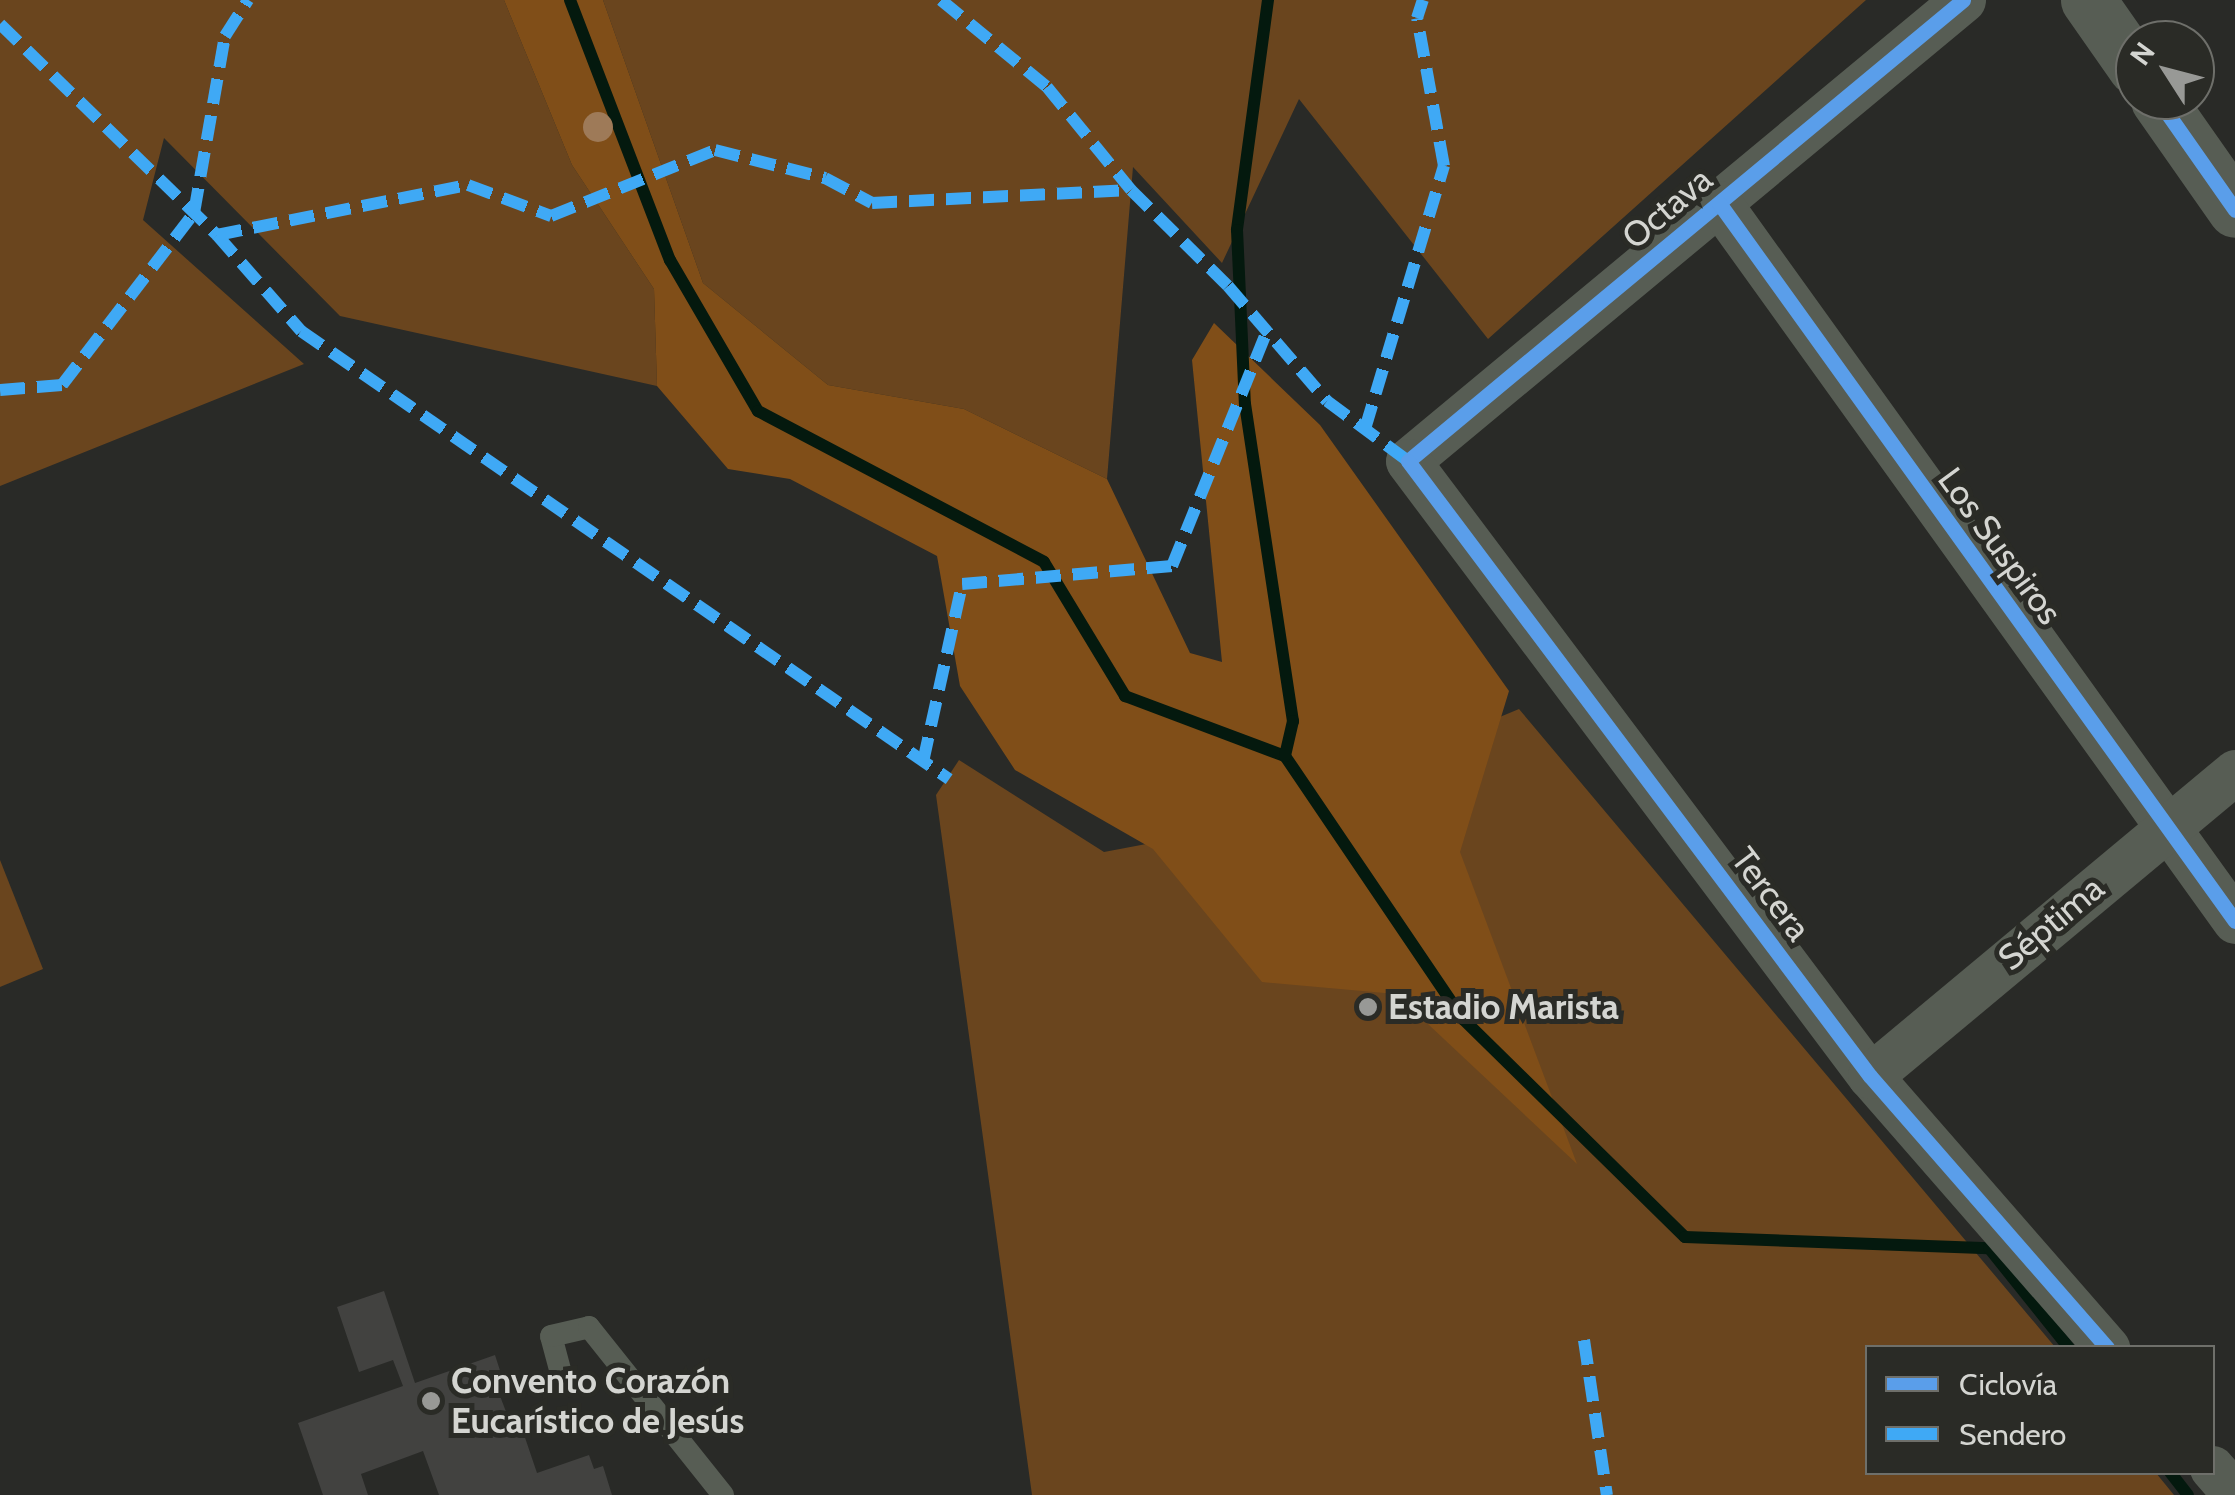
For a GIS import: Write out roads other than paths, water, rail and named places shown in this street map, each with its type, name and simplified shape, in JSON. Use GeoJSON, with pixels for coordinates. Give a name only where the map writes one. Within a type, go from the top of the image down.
{"type":"FeatureCollection","features":[{"type":"Feature","properties":{"kind":"street","name":"Octava"},"geometry":{"type":"LineString","coordinates":[[1408,461],[1964,0]]}},
{"type":"Feature","properties":{"kind":"street"},"geometry":{"type":"LineString","coordinates":[[2088,0],[2115,38]]}},
{"type":"Feature","properties":{"kind":"street"},"geometry":{"type":"LineString","coordinates":[[2172,120],[2235,210]]}},
{"type":"Feature","properties":{"kind":"street","name":"Los Suspiros"},"geometry":{"type":"LineString","coordinates":[[1719,203],[2235,921]]}},
{"type":"Feature","properties":{"kind":"street","name":"Tercera"},"geometry":{"type":"LineString","coordinates":[[1408,461],[1870,1076],[2104,1345]]}},
{"type":"Feature","properties":{"kind":"street","name":"Séptima"},"geometry":{"type":"LineString","coordinates":[[1870,1076],[2164,827],[2235,772]]}},
{"type":"Feature","properties":{"kind":"street"},"geometry":{"type":"LineString","coordinates":[[2215,1471],[2235,1494]]}},
{"type":"Feature","properties":{"kind":"lane"},"geometry":{"type":"LineString","coordinates":[[562,1377],[552,1336],[589,1327],[723,1495]]}},
{"type":"Feature","properties":{"kind":"waterway"},"geometry":{"type":"LineString","coordinates":[[570,0],[670,260],[758,411],[1044,562],[1125,696],[1285,756],[1463,1019],[1685,1237],[1989,1248],[2067,1345]]}},
{"type":"Feature","properties":{"kind":"waterway"},"geometry":{"type":"LineString","coordinates":[[1268,0],[1237,230],[1245,404],[1293,721],[1285,756]]}},
{"type":"Feature","properties":{"kind":"waterway"},"geometry":{"type":"LineString","coordinates":[[2172,1475],[2188,1495]]}},
{"type":"Feature","properties":{"kind":"place","name":"Estadio Marista"},"geometry":{"type":"Point","coordinates":[1368,1007]}},
{"type":"Feature","properties":{"kind":"place","name":"Convento Corazón Eucarístico de Jesús"},"geometry":{"type":"Point","coordinates":[431,1401]}}]}
